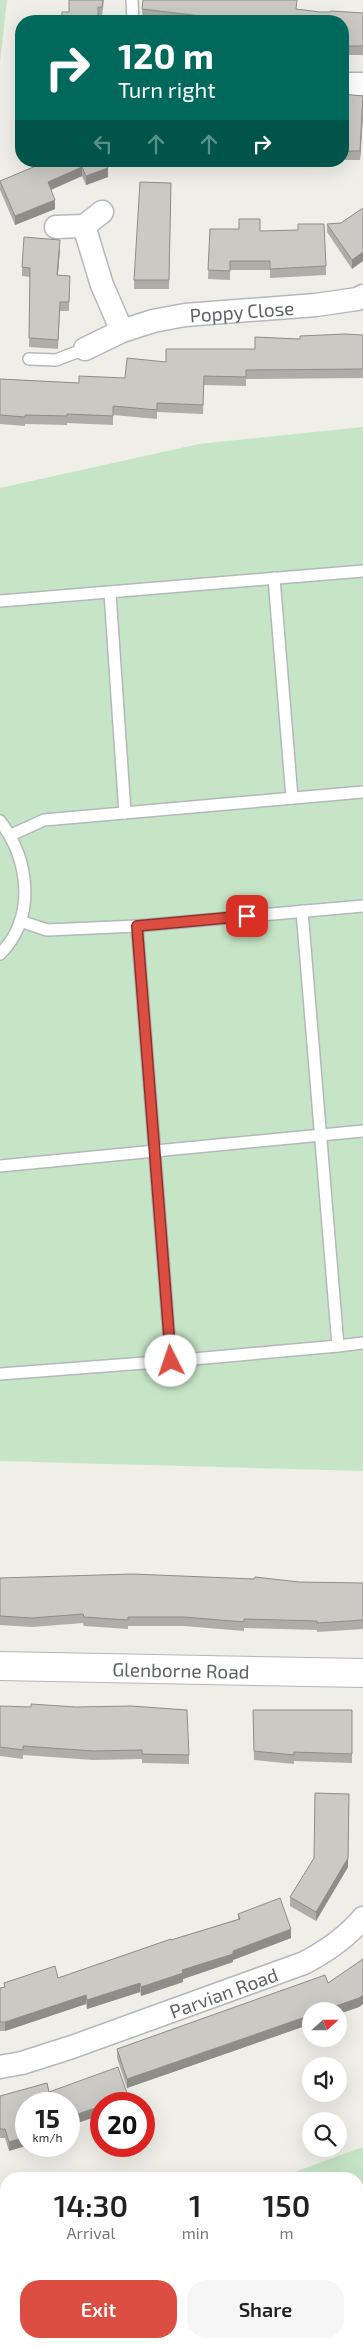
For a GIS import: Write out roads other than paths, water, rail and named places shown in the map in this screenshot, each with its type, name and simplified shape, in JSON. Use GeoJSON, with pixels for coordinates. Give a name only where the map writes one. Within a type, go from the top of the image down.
{"type":"FeatureCollection","features":[{"type":"Feature","properties":{"kind":"street"},"geometry":{"type":"LineString","coordinates":[[349,84],[363,84]]}},
{"type":"Feature","properties":{"kind":"street"},"geometry":{"type":"LineString","coordinates":[[56,227],[84,226],[102,212]]}},
{"type":"Feature","properties":{"kind":"street"},"geometry":{"type":"LineString","coordinates":[[84,226],[102,285],[122,331]]}},
{"type":"Feature","properties":{"kind":"street","name":"Poppy Close"},"geometry":{"type":"LineString","coordinates":[[84,349],[122,331],[153,321],[185,314],[316,305],[357,299],[363,296]]}},
{"type":"Feature","properties":{"kind":"street","name":"Glenborne Road"},"geometry":{"type":"LineString","coordinates":[[0,1666],[363,1673]]}},
{"type":"Feature","properties":{"kind":"street","name":"Parvian Road"},"geometry":{"type":"LineString","coordinates":[[0,2067],[22,2063],[72,2047],[304,1963],[329,1950],[363,1918]]}},
{"type":"Feature","properties":{"kind":"lane"},"geometry":{"type":"LineString","coordinates":[[132,0],[133,15]]}},
{"type":"Feature","properties":{"kind":"lane","name":"Poppy Close"},"geometry":{"type":"LineString","coordinates":[[29,359],[56,360],[84,349]]}},
{"type":"Feature","properties":{"kind":"lane"},"geometry":{"type":"LineString","coordinates":[[0,601],[363,571]]}},
{"type":"Feature","properties":{"kind":"lane"},"geometry":{"type":"LineString","coordinates":[[274,578],[292,798]]}},
{"type":"Feature","properties":{"kind":"lane"},"geometry":{"type":"LineString","coordinates":[[110,593],[125,812]]}},
{"type":"Feature","properties":{"kind":"lane"},"geometry":{"type":"LineString","coordinates":[[11,836],[44,820],[363,792]]}},
{"type":"Feature","properties":{"kind":"lane"},"geometry":{"type":"LineString","coordinates":[[0,821],[11,836],[20,856],[25,877],[25,900],[20,921],[6,948],[0,954]]}},
{"type":"Feature","properties":{"kind":"lane"},"geometry":{"type":"LineString","coordinates":[[20,921],[47,930],[137,926],[363,906]]}},
{"type":"Feature","properties":{"kind":"lane"},"geometry":{"type":"LineString","coordinates":[[302,911],[338,1346]]}},
{"type":"Feature","properties":{"kind":"lane"},"geometry":{"type":"LineString","coordinates":[[137,926],[171,1361]]}},
{"type":"Feature","properties":{"kind":"lane"},"geometry":{"type":"LineString","coordinates":[[0,1166],[363,1132]]}},
{"type":"Feature","properties":{"kind":"lane"},"geometry":{"type":"LineString","coordinates":[[0,1374],[171,1361],[363,1343]]}}]}
